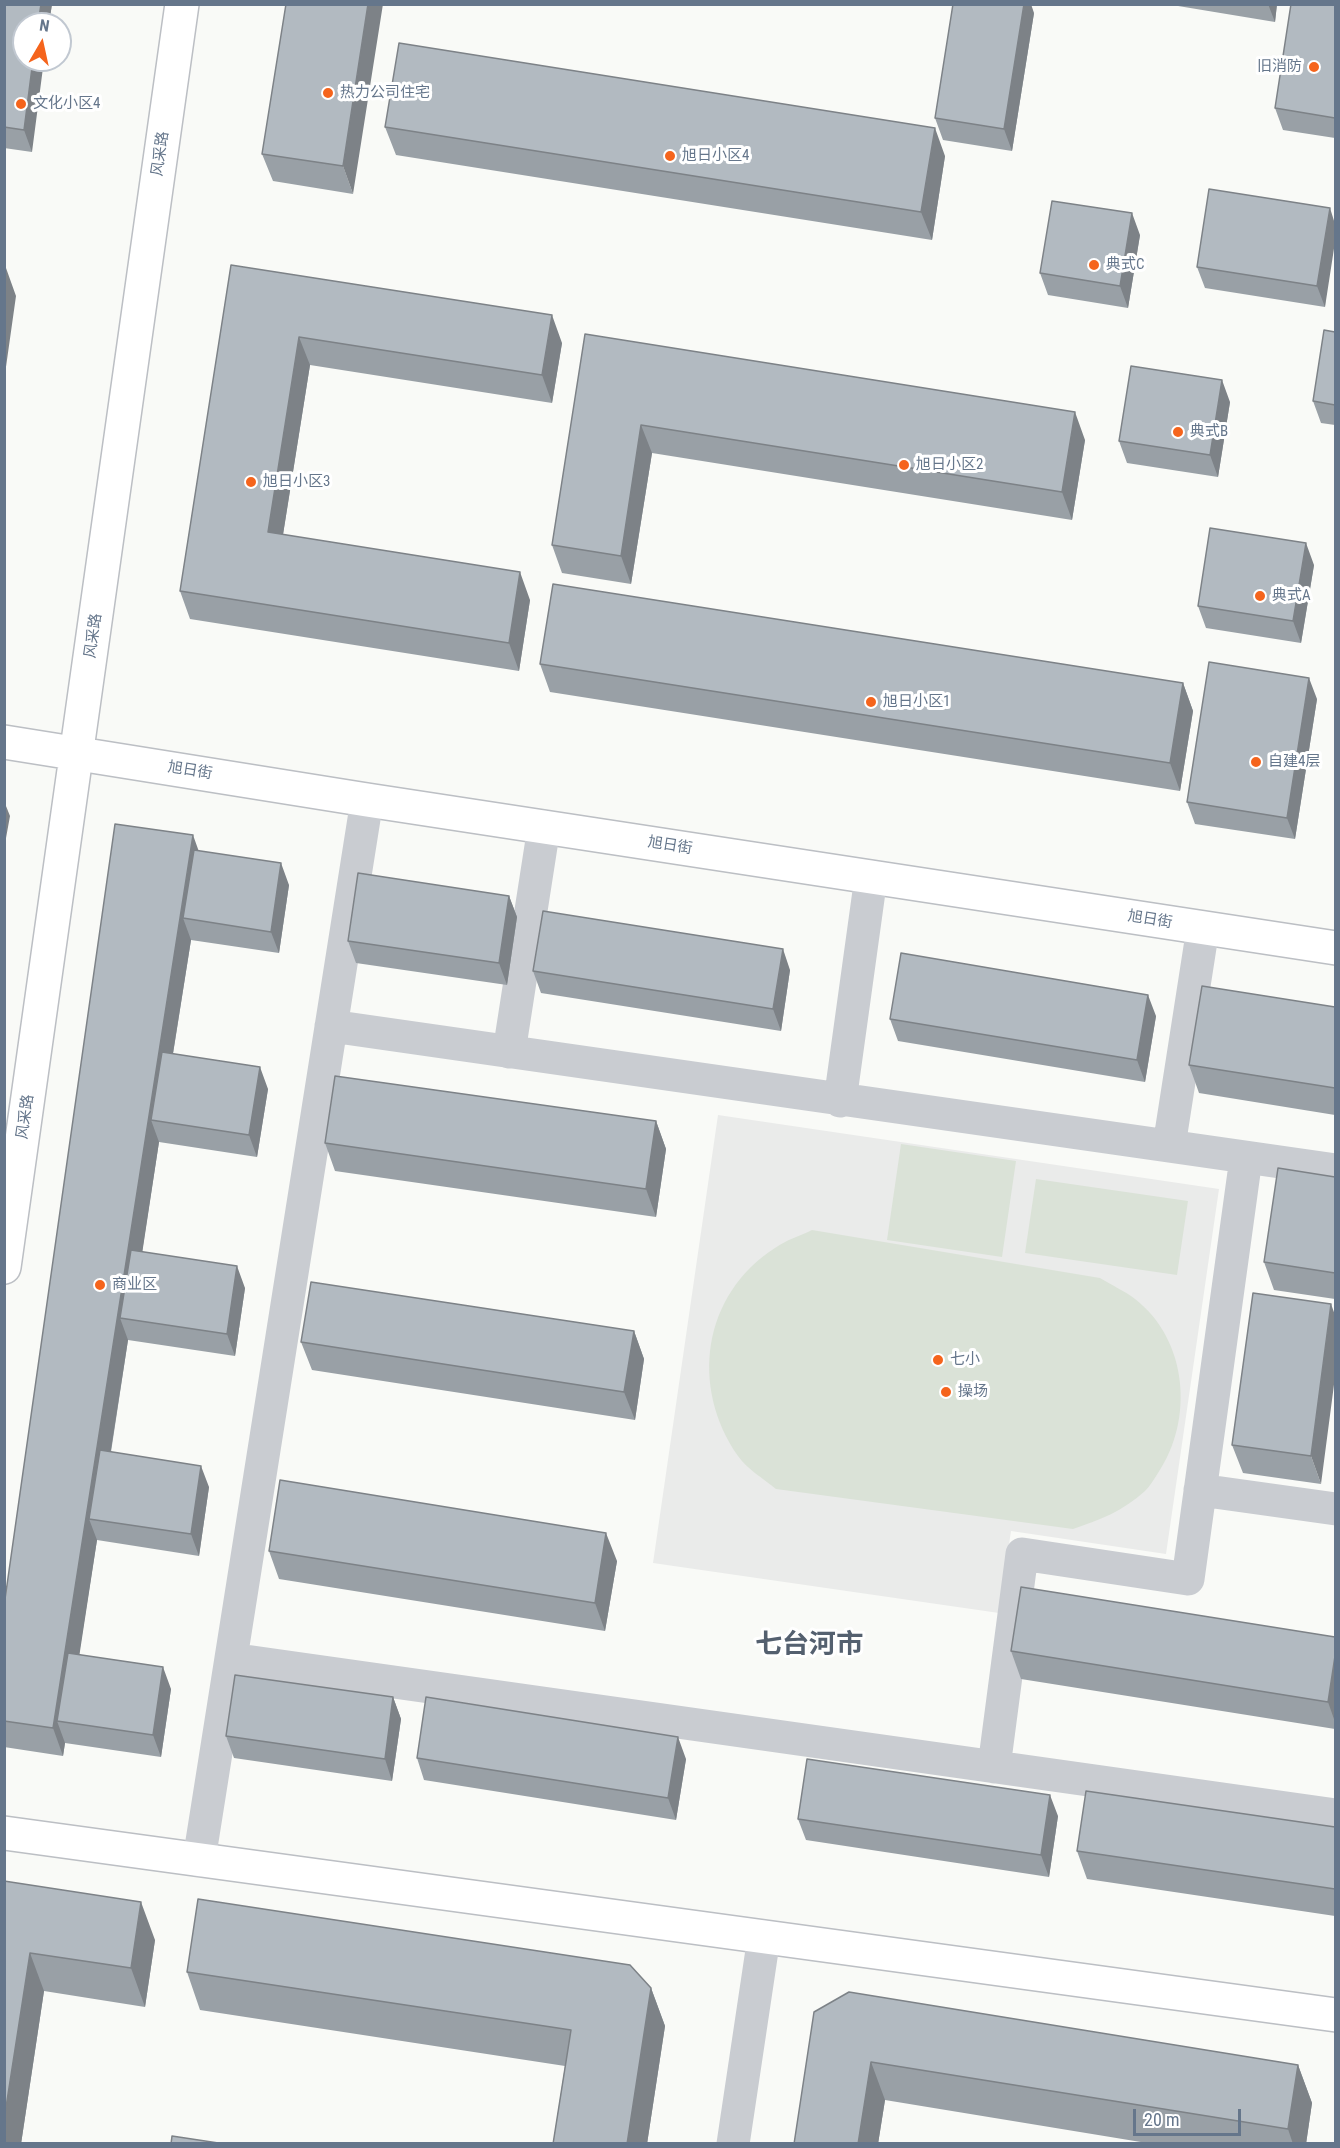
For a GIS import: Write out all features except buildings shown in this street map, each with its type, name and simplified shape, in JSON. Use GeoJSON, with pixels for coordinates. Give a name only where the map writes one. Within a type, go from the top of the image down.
{"type":"FeatureCollection","features":[{"type":"Feature","properties":{"kind":"main road","name":"风采路"},"geometry":{"type":"LineString","coordinates":[[4,1267],[182,4]]}},
{"type":"Feature","properties":{"kind":"main road","name":"旭日街"},"geometry":{"type":"LineString","coordinates":[[4,742],[1335,948]]}},
{"type":"Feature","properties":{"kind":"main road"},"geometry":{"type":"LineString","coordinates":[[4,1833],[1335,2015]]}},
{"type":"Feature","properties":{"kind":"street"},"geometry":{"type":"LineString","coordinates":[[199,1860],[367,800]]}},
{"type":"Feature","properties":{"kind":"street"},"geometry":{"type":"LineString","coordinates":[[509,1052],[544,827]]}},
{"type":"Feature","properties":{"kind":"street"},"geometry":{"type":"LineString","coordinates":[[840,1101],[871,877]]}},
{"type":"Feature","properties":{"kind":"street"},"geometry":{"type":"LineString","coordinates":[[1169,1146],[1203,928]]}},
{"type":"Feature","properties":{"kind":"street"},"geometry":{"type":"LineString","coordinates":[[331,1026],[840,1101],[1335,1170]]}},
{"type":"Feature","properties":{"kind":"street"},"geometry":{"type":"LineString","coordinates":[[994,1767],[1022,1554],[1188,1579],[1246,1158]]}},
{"type":"Feature","properties":{"kind":"street"},"geometry":{"type":"LineString","coordinates":[[1200,1490],[1335,1509]]}},
{"type":"Feature","properties":{"kind":"street"},"geometry":{"type":"LineString","coordinates":[[231,1659],[1335,1815]]}},
{"type":"Feature","properties":{"kind":"street"},"geometry":{"type":"LineString","coordinates":[[733,2144],[764,1937]]}},
{"type":"Feature","properties":{"kind":"shaded area","name":"七小"},"geometry":{"type":"Polygon","coordinates":[[[718,1115],[1219,1189],[1166,1554],[1011,1531],[999,1613],[653,1563],[718,1115]]]}},
{"type":"Feature","properties":{"kind":"shaded area"},"geometry":{"type":"Polygon","coordinates":[[[901,1144],[1016,1161],[1002,1257],[887,1240],[901,1144]]]}},
{"type":"Feature","properties":{"kind":"shaded area"},"geometry":{"type":"Polygon","coordinates":[[[1036,1179],[1188,1201],[1177,1275],[1025,1253],[1036,1179]]]}},
{"type":"Feature","properties":{"kind":"shaded area","name":"操场"},"geometry":{"type":"Polygon","coordinates":[[[812,1230],[1100,1278],[1135,1299],[1153,1316],[1166,1336],[1175,1358],[1180,1382],[1181,1405],[1177,1429],[1170,1452],[1149,1487],[1120,1509],[1073,1529],[776,1489],[751,1470],[738,1456],[723,1429],[713,1401],[709,1372],[711,1344],[719,1316],[732,1291],[750,1268],[779,1245],[812,1230]]]}},
{"type":"Feature","properties":{"kind":"place","name":"旧消防"},"geometry":{"type":"Point","coordinates":[1314,67]}},
{"type":"Feature","properties":{"kind":"place","name":"热力公司住宅"},"geometry":{"type":"Point","coordinates":[328,93]}},
{"type":"Feature","properties":{"kind":"place","name":"文化小区4"},"geometry":{"type":"Point","coordinates":[21,104]}},
{"type":"Feature","properties":{"kind":"place","name":"旭日小区4"},"geometry":{"type":"Point","coordinates":[670,156]}},
{"type":"Feature","properties":{"kind":"place","name":"典式C"},"geometry":{"type":"Point","coordinates":[1094,265]}},
{"type":"Feature","properties":{"kind":"place","name":"典式B"},"geometry":{"type":"Point","coordinates":[1178,432]}},
{"type":"Feature","properties":{"kind":"place","name":"旭日小区2"},"geometry":{"type":"Point","coordinates":[904,465]}},
{"type":"Feature","properties":{"kind":"place","name":"旭日小区3"},"geometry":{"type":"Point","coordinates":[251,482]}},
{"type":"Feature","properties":{"kind":"place","name":"典式A"},"geometry":{"type":"Point","coordinates":[1260,596]}},
{"type":"Feature","properties":{"kind":"place","name":"旭日小区1"},"geometry":{"type":"Point","coordinates":[871,702]}},
{"type":"Feature","properties":{"kind":"place","name":"自建4层"},"geometry":{"type":"Point","coordinates":[1256,762]}},
{"type":"Feature","properties":{"kind":"place","name":"商业区"},"geometry":{"type":"Point","coordinates":[100,1285]}},
{"type":"Feature","properties":{"kind":"place","name":"七小"},"geometry":{"type":"Point","coordinates":[938,1360]}},
{"type":"Feature","properties":{"kind":"place","name":"操场"},"geometry":{"type":"Point","coordinates":[946,1392]}},
{"type":"Feature","properties":{"kind":"district","name":"七台河市"},"geometry":{"type":"Point","coordinates":[809,1646]}}]}
